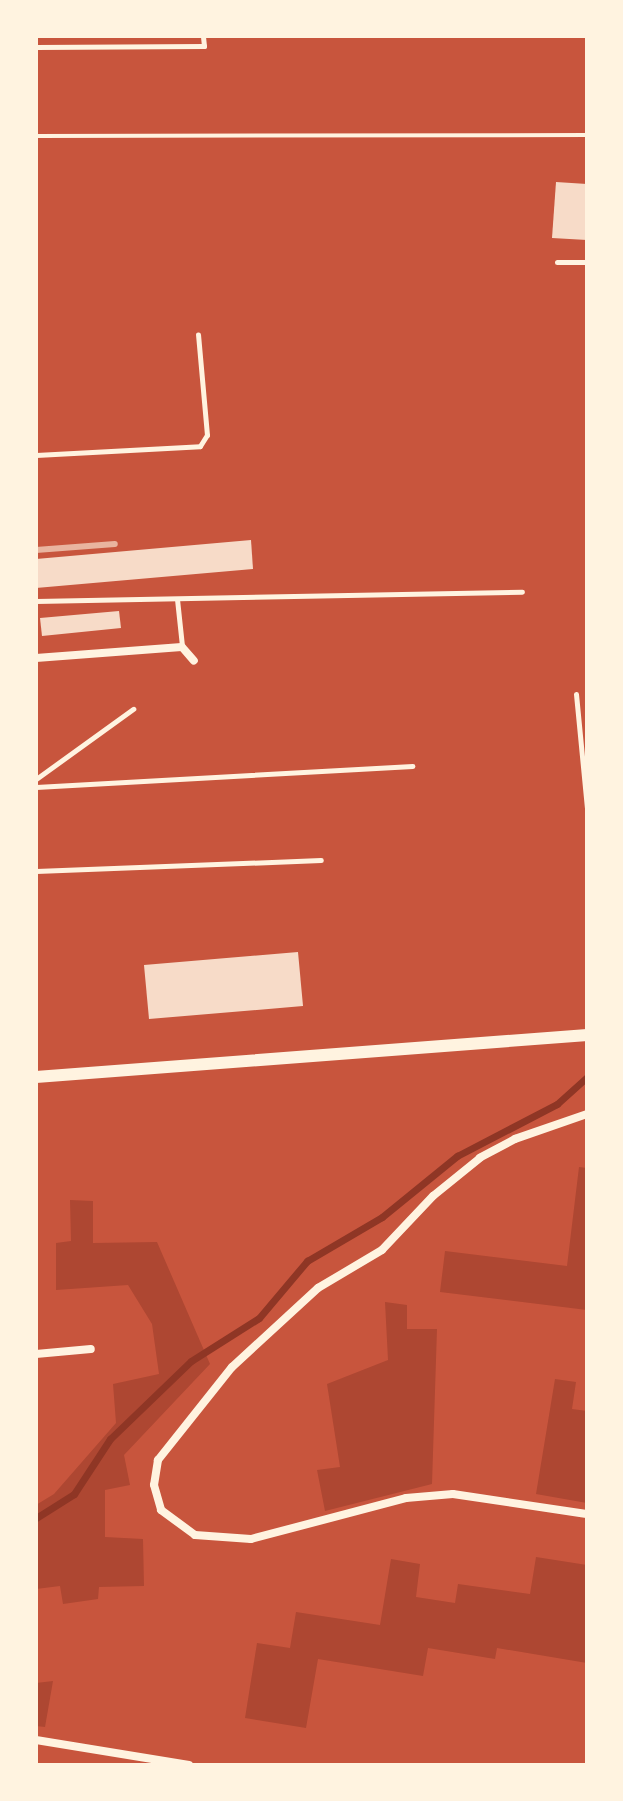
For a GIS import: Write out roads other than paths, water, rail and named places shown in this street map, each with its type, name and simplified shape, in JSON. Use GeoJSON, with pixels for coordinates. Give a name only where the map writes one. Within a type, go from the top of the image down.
{"type":"FeatureCollection","features":[{"type":"Feature","properties":{"kind":"street"},"geometry":{"type":"LineString","coordinates":[[36,658],[182,647],[194,661]]}},
{"type":"Feature","properties":{"kind":"street"},"geometry":{"type":"LineString","coordinates":[[36,1077],[587,1035]]}},
{"type":"Feature","properties":{"kind":"street"},"geometry":{"type":"LineString","coordinates":[[587,1114],[515,1139],[480,1158],[433,1196],[382,1250],[318,1288],[232,1367],[158,1460],[154,1485],[161,1510],[195,1535],[237,1538],[342,1518],[406,1498],[453,1494],[587,1514]]}},
{"type":"Feature","properties":{"kind":"street"},"geometry":{"type":"LineString","coordinates":[[36,1354],[91,1349]]}},
{"type":"Feature","properties":{"kind":"street"},"geometry":{"type":"LineString","coordinates":[[36,1740],[189,1765]]}},
{"type":"Feature","properties":{"kind":"lane"},"geometry":{"type":"LineString","coordinates":[[36,47],[204,46],[203,36]]}},
{"type":"Feature","properties":{"kind":"lane"},"geometry":{"type":"LineString","coordinates":[[557,262],[587,262]]}},
{"type":"Feature","properties":{"kind":"lane"},"geometry":{"type":"LineString","coordinates":[[36,455],[200,446],[207,435],[198,334]]}},
{"type":"Feature","properties":{"kind":"lane"},"geometry":{"type":"LineString","coordinates":[[36,601],[522,592]]}},
{"type":"Feature","properties":{"kind":"lane"},"geometry":{"type":"LineString","coordinates":[[177,599],[182,647]]}},
{"type":"Feature","properties":{"kind":"lane"},"geometry":{"type":"LineString","coordinates":[[576,694],[587,809]]}},
{"type":"Feature","properties":{"kind":"lane"},"geometry":{"type":"LineString","coordinates":[[36,779],[133,709]]}},
{"type":"Feature","properties":{"kind":"lane"},"geometry":{"type":"LineString","coordinates":[[36,787],[412,766]]}},
{"type":"Feature","properties":{"kind":"lane"},"geometry":{"type":"LineString","coordinates":[[36,871],[321,860]]}},
{"type":"Feature","properties":{"kind":"waterway"},"geometry":{"type":"LineString","coordinates":[[36,1518],[74,1494],[110,1439],[191,1361],[259,1318],[307,1261],[382,1217],[457,1156],[557,1104],[587,1077]]}},
{"type":"Feature","properties":{"kind":"railway"},"geometry":{"type":"LineString","coordinates":[[36,550],[115,544]]}}]}
